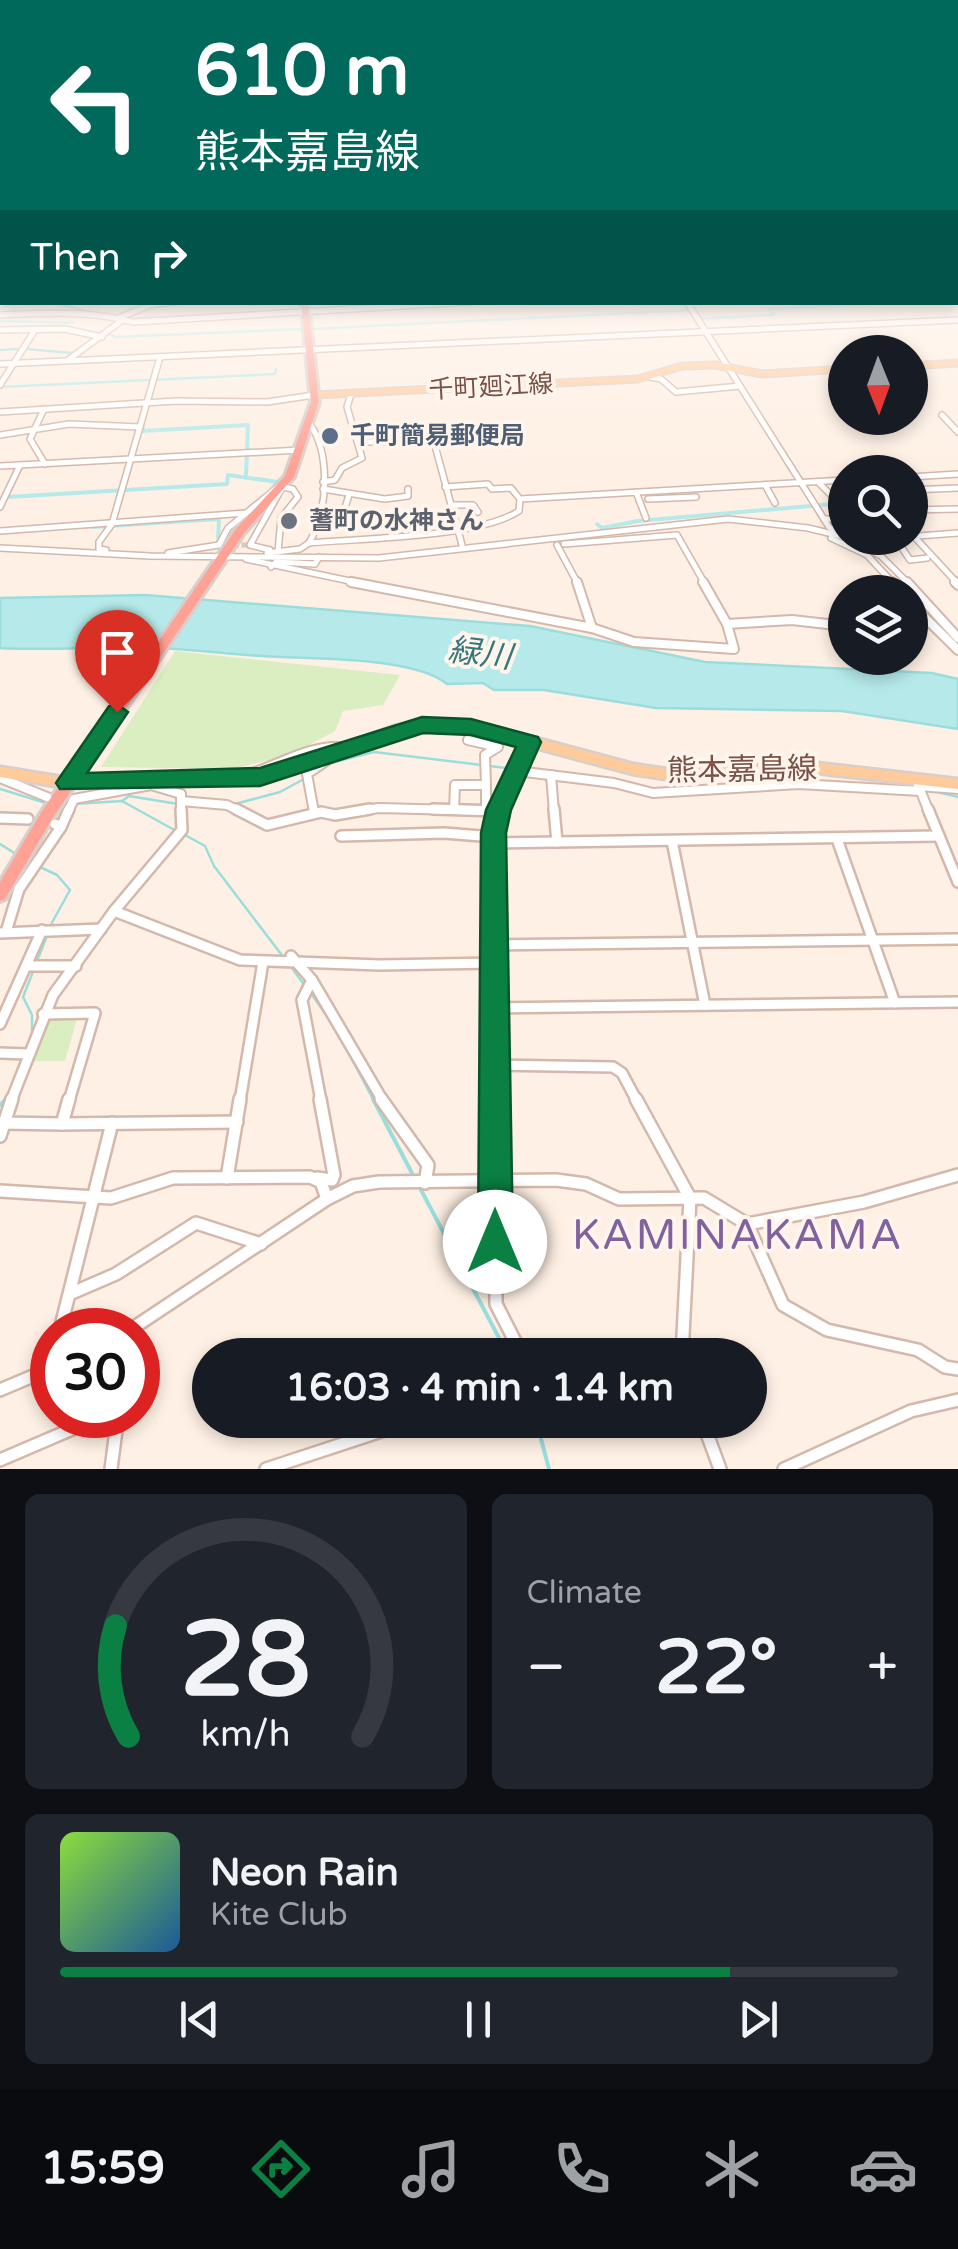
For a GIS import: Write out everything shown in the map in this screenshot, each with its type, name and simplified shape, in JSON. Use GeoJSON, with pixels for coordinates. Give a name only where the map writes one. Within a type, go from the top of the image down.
{"type":"FeatureCollection","features":[{"type":"Feature","properties":{"kind":"highway"},"geometry":{"type":"LineString","coordinates":[[0,896],[71,778],[231,557],[254,515],[283,487],[310,424],[314,395],[308,333]]}},
{"type":"Feature","properties":{"kind":"main road"},"geometry":{"type":"LineString","coordinates":[[928,365],[958,364]]}},
{"type":"Feature","properties":{"kind":"main road","name":"千町廻江線"},"geometry":{"type":"LineString","coordinates":[[314,395],[650,377],[682,366],[762,374],[828,371]]}},
{"type":"Feature","properties":{"kind":"main road","name":"熊本嘉島線"},"geometry":{"type":"LineString","coordinates":[[0,775],[258,777],[395,731],[432,725],[471,727],[666,774],[794,768],[862,770],[958,787]]}},
{"type":"Feature","properties":{"kind":"street"},"geometry":{"type":"LineString","coordinates":[[0,385],[34,333]]}},
{"type":"Feature","properties":{"kind":"street"},"geometry":{"type":"LineString","coordinates":[[81,333],[102,337]]}},
{"type":"Feature","properties":{"kind":"street"},"geometry":{"type":"LineString","coordinates":[[66,361],[107,333]]}},
{"type":"Feature","properties":{"kind":"street"},"geometry":{"type":"LineString","coordinates":[[0,364],[694,333]]}},
{"type":"Feature","properties":{"kind":"street"},"geometry":{"type":"LineString","coordinates":[[706,333],[828,525]]}},
{"type":"Feature","properties":{"kind":"street"},"geometry":{"type":"LineString","coordinates":[[160,357],[112,524],[99,542],[99,550],[154,556],[218,544],[224,532],[283,487]]}},
{"type":"Feature","properties":{"kind":"street"},"geometry":{"type":"LineString","coordinates":[[650,377],[660,378],[674,392],[740,386]]}},
{"type":"Feature","properties":{"kind":"street"},"geometry":{"type":"LineString","coordinates":[[323,486],[335,480],[342,468],[362,458],[346,406],[352,394]]}},
{"type":"Feature","properties":{"kind":"street"},"geometry":{"type":"LineString","coordinates":[[0,412],[267,402],[314,395]]}},
{"type":"Feature","properties":{"kind":"street"},"geometry":{"type":"LineString","coordinates":[[79,425],[86,407]]}},
{"type":"Feature","properties":{"kind":"street"},"geometry":{"type":"LineString","coordinates":[[44,410],[32,430],[30,445],[45,464]]}},
{"type":"Feature","properties":{"kind":"street"},"geometry":{"type":"LineString","coordinates":[[942,415],[958,432]]}},
{"type":"Feature","properties":{"kind":"street"},"geometry":{"type":"LineString","coordinates":[[231,557],[300,549],[316,536],[323,486],[318,435],[310,424]]}},
{"type":"Feature","properties":{"kind":"street"},"geometry":{"type":"LineString","coordinates":[[0,435],[79,425],[140,427]]}},
{"type":"Feature","properties":{"kind":"street"},"geometry":{"type":"LineString","coordinates":[[358,442],[434,442],[462,546]]}},
{"type":"Feature","properties":{"kind":"street"},"geometry":{"type":"LineString","coordinates":[[0,466],[300,450]]}},
{"type":"Feature","properties":{"kind":"street"},"geometry":{"type":"LineString","coordinates":[[0,508],[20,466]]}},
{"type":"Feature","properties":{"kind":"street"},"geometry":{"type":"LineString","coordinates":[[928,476],[958,474]]}},
{"type":"Feature","properties":{"kind":"street"},"geometry":{"type":"LineString","coordinates":[[520,499],[696,496],[765,485],[828,481]]}},
{"type":"Feature","properties":{"kind":"street"},"geometry":{"type":"LineString","coordinates":[[818,482],[828,492]]}},
{"type":"Feature","properties":{"kind":"street"},"geometry":{"type":"LineString","coordinates":[[309,543],[504,520],[519,510],[520,499],[511,488],[492,490],[488,484],[445,487]]}},
{"type":"Feature","properties":{"kind":"street"},"geometry":{"type":"LineString","coordinates":[[765,485],[775,503]]}},
{"type":"Feature","properties":{"kind":"street"},"geometry":{"type":"LineString","coordinates":[[323,486],[349,495],[404,497]]}},
{"type":"Feature","properties":{"kind":"street"},"geometry":{"type":"LineString","coordinates":[[278,552],[281,518],[298,497],[283,487]]}},
{"type":"Feature","properties":{"kind":"street"},"geometry":{"type":"LineString","coordinates":[[283,487],[250,545],[319,558]]}},
{"type":"Feature","properties":{"kind":"street"},"geometry":{"type":"LineString","coordinates":[[406,507],[404,497],[408,488]]}},
{"type":"Feature","properties":{"kind":"street"},"geometry":{"type":"LineString","coordinates":[[928,489],[958,488]]}},
{"type":"Feature","properties":{"kind":"street"},"geometry":{"type":"LineString","coordinates":[[333,512],[345,514],[349,495]]}},
{"type":"Feature","properties":{"kind":"street"},"geometry":{"type":"LineString","coordinates":[[645,497],[646,518]]}},
{"type":"Feature","properties":{"kind":"street"},"geometry":{"type":"LineString","coordinates":[[452,506],[474,505],[478,512]]}},
{"type":"Feature","properties":{"kind":"street"},"geometry":{"type":"LineString","coordinates":[[928,510],[958,509]]}},
{"type":"Feature","properties":{"kind":"street"},"geometry":{"type":"LineString","coordinates":[[0,530],[249,511]]}},
{"type":"Feature","properties":{"kind":"street"},"geometry":{"type":"LineString","coordinates":[[268,511],[286,511]]}},
{"type":"Feature","properties":{"kind":"street"},"geometry":{"type":"LineString","coordinates":[[0,548],[154,556],[319,558],[411,556],[728,519],[828,533]]}},
{"type":"Feature","properties":{"kind":"street"},"geometry":{"type":"LineString","coordinates":[[795,527],[857,548],[885,575]]}},
{"type":"Feature","properties":{"kind":"street"},"geometry":{"type":"LineString","coordinates":[[231,557],[592,628],[634,642],[731,650],[736,646],[677,534],[556,545],[524,544]]}},
{"type":"Feature","properties":{"kind":"street"},"geometry":{"type":"LineString","coordinates":[[928,535],[958,534]]}},
{"type":"Feature","properties":{"kind":"street"},"geometry":{"type":"LineString","coordinates":[[556,545],[577,581],[592,628]]}},
{"type":"Feature","properties":{"kind":"street"},"geometry":{"type":"LineString","coordinates":[[928,552],[958,585]]}},
{"type":"Feature","properties":{"kind":"street"},"geometry":{"type":"LineString","coordinates":[[881,555],[958,638]]}},
{"type":"Feature","properties":{"kind":"street"},"geometry":{"type":"LineString","coordinates":[[907,555],[910,560],[928,558]]}},
{"type":"Feature","properties":{"kind":"street"},"geometry":{"type":"LineString","coordinates":[[271,567],[276,562],[315,564],[319,558]]}},
{"type":"Feature","properties":{"kind":"street"},"geometry":{"type":"LineString","coordinates":[[727,624],[792,620],[828,624]]}},
{"type":"Feature","properties":{"kind":"street"},"geometry":{"type":"LineString","coordinates":[[928,621],[958,650]]}},
{"type":"Feature","properties":{"kind":"street"},"geometry":{"type":"LineString","coordinates":[[468,740],[498,748],[487,752],[486,810]]}},
{"type":"Feature","properties":{"kind":"street"},"geometry":{"type":"LineString","coordinates":[[513,1338],[496,1304],[494,840],[498,810],[530,742]]}},
{"type":"Feature","properties":{"kind":"street"},"geometry":{"type":"LineString","coordinates":[[268,762],[338,746],[345,748]]}},
{"type":"Feature","properties":{"kind":"street"},"geometry":{"type":"LineString","coordinates":[[314,813],[307,774],[345,748]]}},
{"type":"Feature","properties":{"kind":"street"},"geometry":{"type":"LineString","coordinates":[[258,777],[258,771],[296,756]]}},
{"type":"Feature","properties":{"kind":"street"},"geometry":{"type":"LineString","coordinates":[[862,770],[919,789],[957,879]]}},
{"type":"Feature","properties":{"kind":"street"},"geometry":{"type":"LineString","coordinates":[[517,771],[614,783],[653,793],[799,784],[958,787]]}},
{"type":"Feature","properties":{"kind":"street"},"geometry":{"type":"LineString","coordinates":[[0,775],[47,797]]}},
{"type":"Feature","properties":{"kind":"street"},"geometry":{"type":"LineString","coordinates":[[551,775],[557,842]]}},
{"type":"Feature","properties":{"kind":"street"},"geometry":{"type":"LineString","coordinates":[[0,1136],[42,1014],[114,911],[182,830],[182,801],[177,790],[151,785],[74,799],[16,893],[3,933],[101,929]]}},
{"type":"Feature","properties":{"kind":"street"},"geometry":{"type":"LineString","coordinates":[[454,810],[455,786],[486,785]]}},
{"type":"Feature","properties":{"kind":"street"},"geometry":{"type":"LineString","coordinates":[[182,801],[228,805],[268,826],[314,813],[335,815],[378,808],[498,810]]}},
{"type":"Feature","properties":{"kind":"street"},"geometry":{"type":"LineString","coordinates":[[0,818],[28,819]]}},
{"type":"Feature","properties":{"kind":"street"},"geometry":{"type":"LineString","coordinates":[[341,836],[444,833],[494,840],[557,842],[938,836]]}},
{"type":"Feature","properties":{"kind":"street"},"geometry":{"type":"LineString","coordinates":[[838,839],[895,1003]]}},
{"type":"Feature","properties":{"kind":"street"},"geometry":{"type":"LineString","coordinates":[[672,841],[704,1005]]}},
{"type":"Feature","properties":{"kind":"street"},"geometry":{"type":"LineString","coordinates":[[114,911],[240,960],[494,964]]}},
{"type":"Feature","properties":{"kind":"street"},"geometry":{"type":"LineString","coordinates":[[0,1024],[42,930]]}},
{"type":"Feature","properties":{"kind":"street"},"geometry":{"type":"LineString","coordinates":[[494,945],[958,940]]}},
{"type":"Feature","properties":{"kind":"street"},"geometry":{"type":"LineString","coordinates":[[293,958],[312,980],[374,1088],[428,1164],[425,1183]]}},
{"type":"Feature","properties":{"kind":"street"},"geometry":{"type":"LineString","coordinates":[[227,1178],[263,962]]}},
{"type":"Feature","properties":{"kind":"street"},"geometry":{"type":"LineString","coordinates":[[27,966],[76,966]]}},
{"type":"Feature","properties":{"kind":"street"},"geometry":{"type":"LineString","coordinates":[[0,1191],[94,1198],[120,1196],[172,1178],[332,1180],[302,1000],[312,980]]}},
{"type":"Feature","properties":{"kind":"street"},"geometry":{"type":"LineString","coordinates":[[494,1008],[958,1002]]}},
{"type":"Feature","properties":{"kind":"street"},"geometry":{"type":"LineString","coordinates":[[42,1014],[95,1012],[62,1124]]}},
{"type":"Feature","properties":{"kind":"street"},"geometry":{"type":"LineString","coordinates":[[0,1053],[27,1054]]}},
{"type":"Feature","properties":{"kind":"street"},"geometry":{"type":"LineString","coordinates":[[493,1065],[618,1069],[690,1198],[683,1338]]}},
{"type":"Feature","properties":{"kind":"street"},"geometry":{"type":"LineString","coordinates":[[2,1123],[237,1122]]}},
{"type":"Feature","properties":{"kind":"street"},"geometry":{"type":"LineString","coordinates":[[67,1308],[112,1123]]}},
{"type":"Feature","properties":{"kind":"street"},"geometry":{"type":"LineString","coordinates":[[747,1224],[846,1206],[958,1176]]}},
{"type":"Feature","properties":{"kind":"street"},"geometry":{"type":"LineString","coordinates":[[316,1178],[327,1199]]}},
{"type":"Feature","properties":{"kind":"street"},"geometry":{"type":"LineString","coordinates":[[160,1310],[327,1199],[353,1186],[495,1181],[586,1184],[618,1199],[704,1198],[747,1224],[784,1305],[827,1330],[918,1350],[957,1371]]}},
{"type":"Feature","properties":{"kind":"street"},"geometry":{"type":"LineString","coordinates":[[72,1293],[116,1274],[196,1223],[260,1244]]}},
{"type":"Feature","properties":{"kind":"street"},"geometry":{"type":"LineString","coordinates":[[0,1390],[30,1377]]}},
{"type":"Feature","properties":{"kind":"street"},"geometry":{"type":"LineString","coordinates":[[784,1469],[911,1412],[958,1400]]}},
{"type":"Feature","properties":{"kind":"street"},"geometry":{"type":"LineString","coordinates":[[2,1462],[55,1438]]}},
{"type":"Feature","properties":{"kind":"street"},"geometry":{"type":"LineString","coordinates":[[112,1469],[115,1438]]}},
{"type":"Feature","properties":{"kind":"street"},"geometry":{"type":"LineString","coordinates":[[266,1469],[361,1438]]}},
{"type":"Feature","properties":{"kind":"street"},"geometry":{"type":"LineString","coordinates":[[709,1438],[720,1469]]}},
{"type":"Feature","properties":{"kind":"green space"},"geometry":{"type":"Polygon","coordinates":[[[175,651],[400,675],[383,705],[343,711],[335,731],[290,755],[232,769],[101,767],[175,651]]]}},
{"type":"Feature","properties":{"kind":"green space"},"geometry":{"type":"Polygon","coordinates":[[[44,1014],[78,1015],[65,1061],[26,1061],[44,1014]]]}},
{"type":"Feature","properties":{"kind":"water","name":"緑川"},"geometry":{"type":"Polygon","coordinates":[[[145,595],[530,626],[705,662],[828,668],[828,675],[932,673],[958,679],[958,729],[842,711],[656,708],[544,690],[494,690],[483,683],[447,684],[414,669],[368,662],[153,648],[0,648],[0,598],[145,595]]]}},
{"type":"Feature","properties":{"kind":"waterway"},"geometry":{"type":"LineString","coordinates":[[108,333],[115,337],[219,333]]}},
{"type":"Feature","properties":{"kind":"waterway"},"geometry":{"type":"LineString","coordinates":[[0,350],[18,349]]}},
{"type":"Feature","properties":{"kind":"waterway"},"geometry":{"type":"LineString","coordinates":[[26,349],[72,353]]}},
{"type":"Feature","properties":{"kind":"waterway"},"geometry":{"type":"LineString","coordinates":[[0,387],[275,374],[276,369]]}},
{"type":"Feature","properties":{"kind":"waterway"},"geometry":{"type":"LineString","coordinates":[[138,425],[143,425],[142,431],[248,425],[246,475]]}},
{"type":"Feature","properties":{"kind":"waterway"},"geometry":{"type":"LineString","coordinates":[[8,497],[227,484],[228,475],[278,482]]}},
{"type":"Feature","properties":{"kind":"waterway"},"geometry":{"type":"LineString","coordinates":[[597,524],[602,528],[638,521],[828,504]]}},
{"type":"Feature","properties":{"kind":"waterway"},"geometry":{"type":"LineString","coordinates":[[93,527],[219,519],[218,542]]}},
{"type":"Feature","properties":{"kind":"waterway"},"geometry":{"type":"LineString","coordinates":[[330,763],[374,752],[515,769]]}},
{"type":"Feature","properties":{"kind":"waterway"},"geometry":{"type":"LineString","coordinates":[[235,804],[280,792],[315,773]]}},
{"type":"Feature","properties":{"kind":"waterway"},"geometry":{"type":"LineString","coordinates":[[815,781],[911,787]]}},
{"type":"Feature","properties":{"kind":"waterway"},"geometry":{"type":"LineString","coordinates":[[0,789],[46,803]]}},
{"type":"Feature","properties":{"kind":"waterway"},"geometry":{"type":"LineString","coordinates":[[929,790],[958,797]]}},
{"type":"Feature","properties":{"kind":"waterway"},"geometry":{"type":"LineString","coordinates":[[122,801],[129,796],[178,804]]}},
{"type":"Feature","properties":{"kind":"waterway"},"geometry":{"type":"LineString","coordinates":[[74,804],[122,801]]}},
{"type":"Feature","properties":{"kind":"waterway"},"geometry":{"type":"LineString","coordinates":[[122,801],[178,832]]}},
{"type":"Feature","properties":{"kind":"waterway"},"geometry":{"type":"LineString","coordinates":[[185,835],[205,846],[214,866],[284,958]]}},
{"type":"Feature","properties":{"kind":"waterway"},"geometry":{"type":"LineString","coordinates":[[0,844],[16,854]]}},
{"type":"Feature","properties":{"kind":"waterway"},"geometry":{"type":"LineString","coordinates":[[40,867],[57,875],[70,890],[49,928]]}},
{"type":"Feature","properties":{"kind":"waterway"},"geometry":{"type":"LineString","coordinates":[[37,961],[47,936]]}},
{"type":"Feature","properties":{"kind":"waterway"},"geometry":{"type":"LineString","coordinates":[[289,964],[305,986]]}},
{"type":"Feature","properties":{"kind":"waterway"},"geometry":{"type":"LineString","coordinates":[[32,1036],[32,1015],[23,997],[34,969]]}},
{"type":"Feature","properties":{"kind":"waterway"},"geometry":{"type":"LineString","coordinates":[[310,992],[334,1026]]}},
{"type":"Feature","properties":{"kind":"waterway"},"geometry":{"type":"LineString","coordinates":[[338,1033],[374,1101]]}},
{"type":"Feature","properties":{"kind":"waterway"},"geometry":{"type":"LineString","coordinates":[[0,1105],[7,1098]]}},
{"type":"Feature","properties":{"kind":"waterway"},"geometry":{"type":"LineString","coordinates":[[373,1099],[414,1177]]}},
{"type":"Feature","properties":{"kind":"waterway"},"geometry":{"type":"LineString","coordinates":[[420,1188],[499,1338]]}},
{"type":"Feature","properties":{"kind":"waterway"},"geometry":{"type":"LineString","coordinates":[[541,1438],[549,1469]]}},
{"type":"Feature","properties":{"kind":"tunnel"},"geometry":{"type":"LineString","coordinates":[[219,545],[250,545]]}},
{"type":"Feature","properties":{"kind":"place","name":"千町簡易郵便局"},"geometry":{"type":"Point","coordinates":[330,436]}},
{"type":"Feature","properties":{"kind":"place","name":"蓍町の水神さん"},"geometry":{"type":"Point","coordinates":[289,521]}},
{"type":"Feature","properties":{"kind":"district","name":"KAMINAKAMA"},"geometry":{"type":"Point","coordinates":[738,1235]}},
{"type":"Feature","properties":{"kind":"route"},"geometry":{"type":"LineString","coordinates":[[117,712],[68,783],[260,777],[422,725],[471,727],[530,742],[498,810],[494,833],[495,1242]]}}]}
